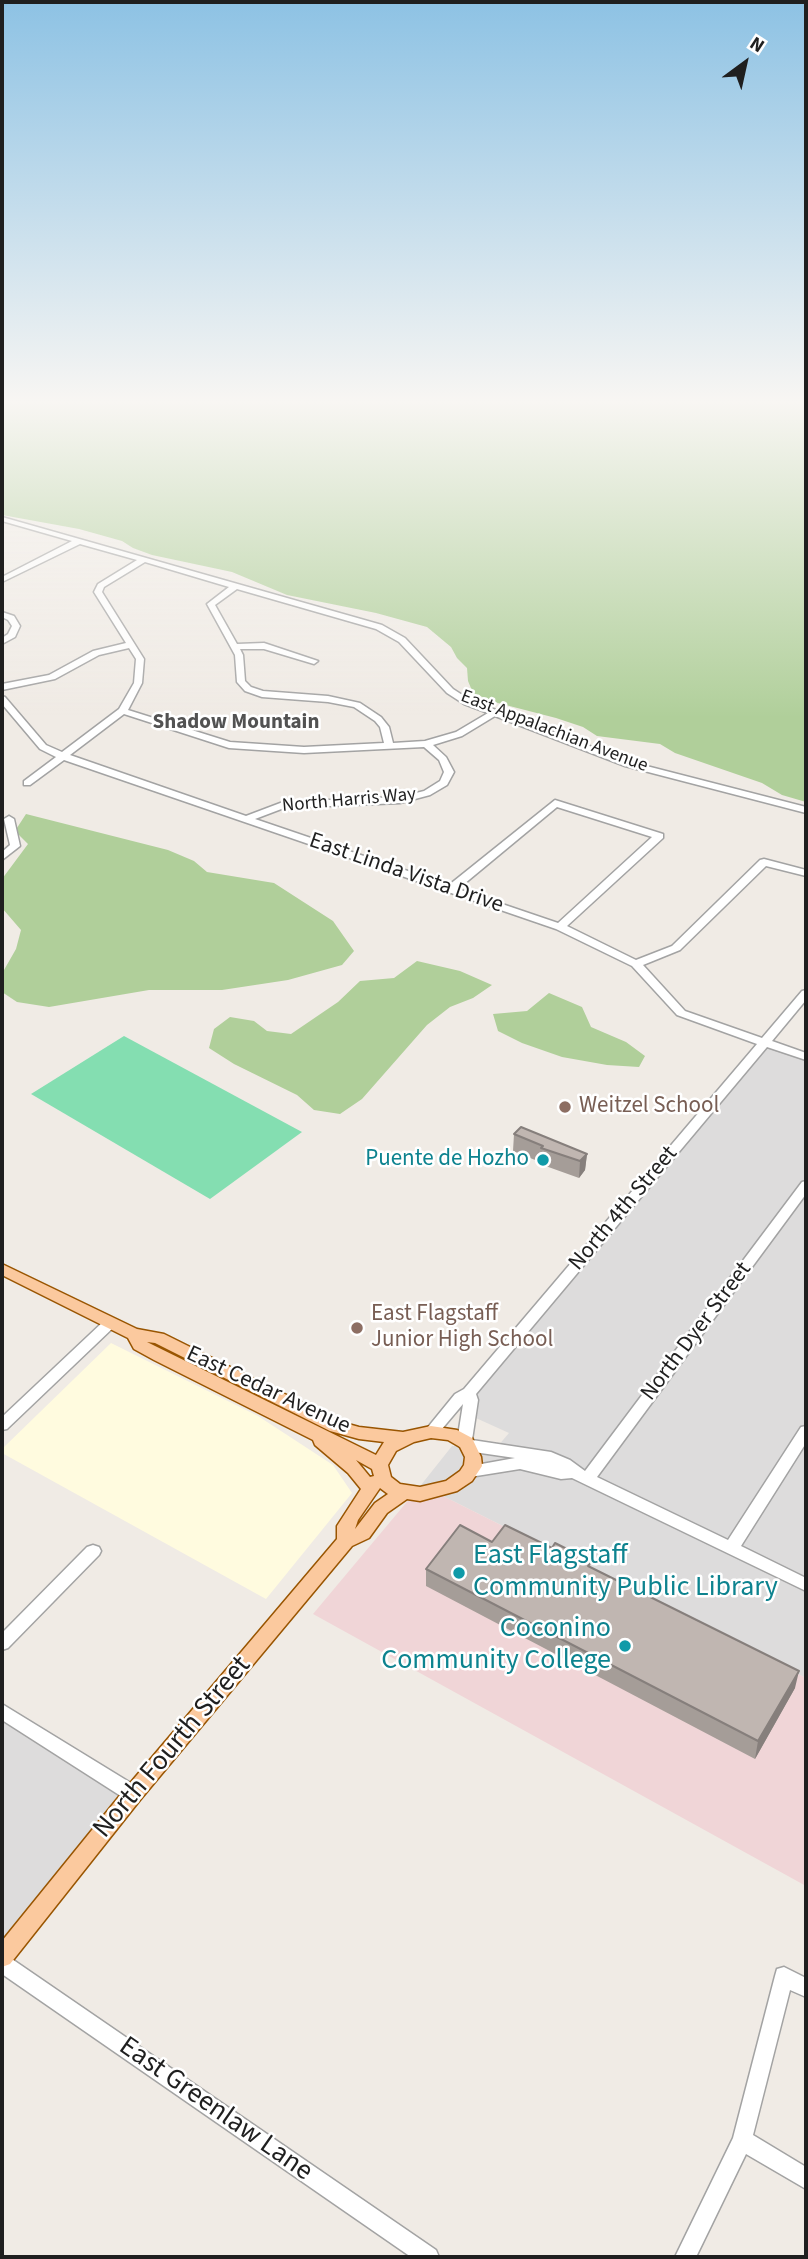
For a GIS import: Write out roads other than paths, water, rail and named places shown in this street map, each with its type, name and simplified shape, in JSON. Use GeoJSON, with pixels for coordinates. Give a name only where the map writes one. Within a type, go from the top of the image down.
{"type":"FeatureCollection","features":[{"type":"Feature","properties":{"kind":"main road","name":"East Cedar Avenue"},"geometry":{"type":"LineString","coordinates":[[2,1269],[134,1334],[158,1338],[335,1427],[403,1438]]}},
{"type":"Feature","properties":{"kind":"main road","name":"East Cedar Avenue"},"geometry":{"type":"LineString","coordinates":[[134,1334],[140,1345],[310,1431],[348,1447],[376,1476]]}},
{"type":"Feature","properties":{"kind":"main road"},"geometry":{"type":"LineString","coordinates":[[310,1431],[354,1468],[376,1476],[402,1493],[420,1494],[442,1490],[460,1481],[470,1471],[473,1457],[466,1443],[451,1434],[432,1432],[403,1438],[390,1446],[376,1476]]}},
{"type":"Feature","properties":{"kind":"main road","name":"North Fourth Street"},"geometry":{"type":"LineString","coordinates":[[346,1541],[346,1526],[376,1476]]}},
{"type":"Feature","properties":{"kind":"main road","name":"North Fourth Street"},"geometry":{"type":"LineString","coordinates":[[2,1957],[133,1794],[346,1541],[363,1532],[381,1508],[402,1493]]}},
{"type":"Feature","properties":{"kind":"street","name":"East Appalachian Avenue"},"geometry":{"type":"LineString","coordinates":[[2,519],[392,633],[402,640],[450,691],[494,713],[628,764],[806,810]]}},
{"type":"Feature","properties":{"kind":"street"},"geometry":{"type":"LineString","coordinates":[[2,580],[79,541]]}},
{"type":"Feature","properties":{"kind":"street"},"geometry":{"type":"LineString","coordinates":[[27,783],[65,757],[122,711],[138,683],[139,659],[98,592],[101,586],[143,560]]}},
{"type":"Feature","properties":{"kind":"street"},"geometry":{"type":"LineString","coordinates":[[235,586],[211,604],[239,655],[241,682],[248,689],[262,694],[328,699],[357,705],[378,719],[384,727],[389,746]]}},
{"type":"Feature","properties":{"kind":"street"},"geometry":{"type":"LineString","coordinates":[[2,614],[11,618],[16,626],[12,635],[2,641]]}},
{"type":"Feature","properties":{"kind":"street"},"geometry":{"type":"LineString","coordinates":[[2,687],[52,677],[96,653],[130,645]]}},
{"type":"Feature","properties":{"kind":"street"},"geometry":{"type":"LineString","coordinates":[[234,647],[264,646],[314,661]]}},
{"type":"Feature","properties":{"kind":"street","name":"East Linda Vista Drive"},"geometry":{"type":"LineString","coordinates":[[2,699],[43,747],[65,757],[560,927],[636,964],[681,1013],[806,1057]]}},
{"type":"Feature","properties":{"kind":"street"},"geometry":{"type":"LineString","coordinates":[[122,711],[243,748],[304,750],[426,744],[459,734],[494,713]]}},
{"type":"Feature","properties":{"kind":"street","name":"North Harris Way"},"geometry":{"type":"LineString","coordinates":[[246,820],[283,805],[400,800],[427,793],[444,783],[449,772],[443,759],[426,744]]}},
{"type":"Feature","properties":{"kind":"street"},"geometry":{"type":"LineString","coordinates":[[450,890],[555,803],[659,836],[560,927]]}},
{"type":"Feature","properties":{"kind":"street"},"geometry":{"type":"LineString","coordinates":[[2,857],[15,846],[9,819]]}},
{"type":"Feature","properties":{"kind":"street"},"geometry":{"type":"LineString","coordinates":[[636,964],[676,948],[764,862],[806,873]]}},
{"type":"Feature","properties":{"kind":"street","name":"North 4th Street"},"geometry":{"type":"LineString","coordinates":[[432,1432],[460,1398],[469,1393],[806,993]]}},
{"type":"Feature","properties":{"kind":"street","name":"North Dyer Street"},"geometry":{"type":"LineString","coordinates":[[581,1475],[806,1185]]}},
{"type":"Feature","properties":{"kind":"street"},"geometry":{"type":"LineString","coordinates":[[2,1425],[110,1323]]}},
{"type":"Feature","properties":{"kind":"street"},"geometry":{"type":"LineString","coordinates":[[469,1393],[471,1400],[466,1443],[537,1454],[565,1464],[581,1475],[806,1585]]}},
{"type":"Feature","properties":{"kind":"street"},"geometry":{"type":"LineString","coordinates":[[732,1549],[806,1431]]}},
{"type":"Feature","properties":{"kind":"street"},"geometry":{"type":"LineString","coordinates":[[470,1471],[520,1463],[581,1475]]}},
{"type":"Feature","properties":{"kind":"street"},"geometry":{"type":"LineString","coordinates":[[2,1643],[93,1551]]}},
{"type":"Feature","properties":{"kind":"street"},"geometry":{"type":"LineString","coordinates":[[2,1711],[133,1794]]}},
{"type":"Feature","properties":{"kind":"street","name":"East Greenlaw Lane"},"geometry":{"type":"LineString","coordinates":[[2,1963],[429,2257]]}},
{"type":"Feature","properties":{"kind":"street"},"geometry":{"type":"LineString","coordinates":[[685,2257],[742,2140],[784,1976],[806,1988]]}},
{"type":"Feature","properties":{"kind":"street"},"geometry":{"type":"LineString","coordinates":[[742,2140],[806,2179]]}},
{"type":"Feature","properties":{"kind":"place","name":"Weitzel School"},"geometry":{"type":"Point","coordinates":[565,1107]}},
{"type":"Feature","properties":{"kind":"place","name":"Puente de Hozho"},"geometry":{"type":"Point","coordinates":[543,1160]}},
{"type":"Feature","properties":{"kind":"place","name":"East Flagstaff Junior High School"},"geometry":{"type":"Point","coordinates":[357,1328]}},
{"type":"Feature","properties":{"kind":"place","name":"East Flagstaff Community Public Library"},"geometry":{"type":"Point","coordinates":[459,1573]}},
{"type":"Feature","properties":{"kind":"place","name":"Coconino Community College"},"geometry":{"type":"Point","coordinates":[625,1646]}},
{"type":"Feature","properties":{"kind":"district","name":"Shadow Mountain"},"geometry":{"type":"Point","coordinates":[236,723]}}]}
